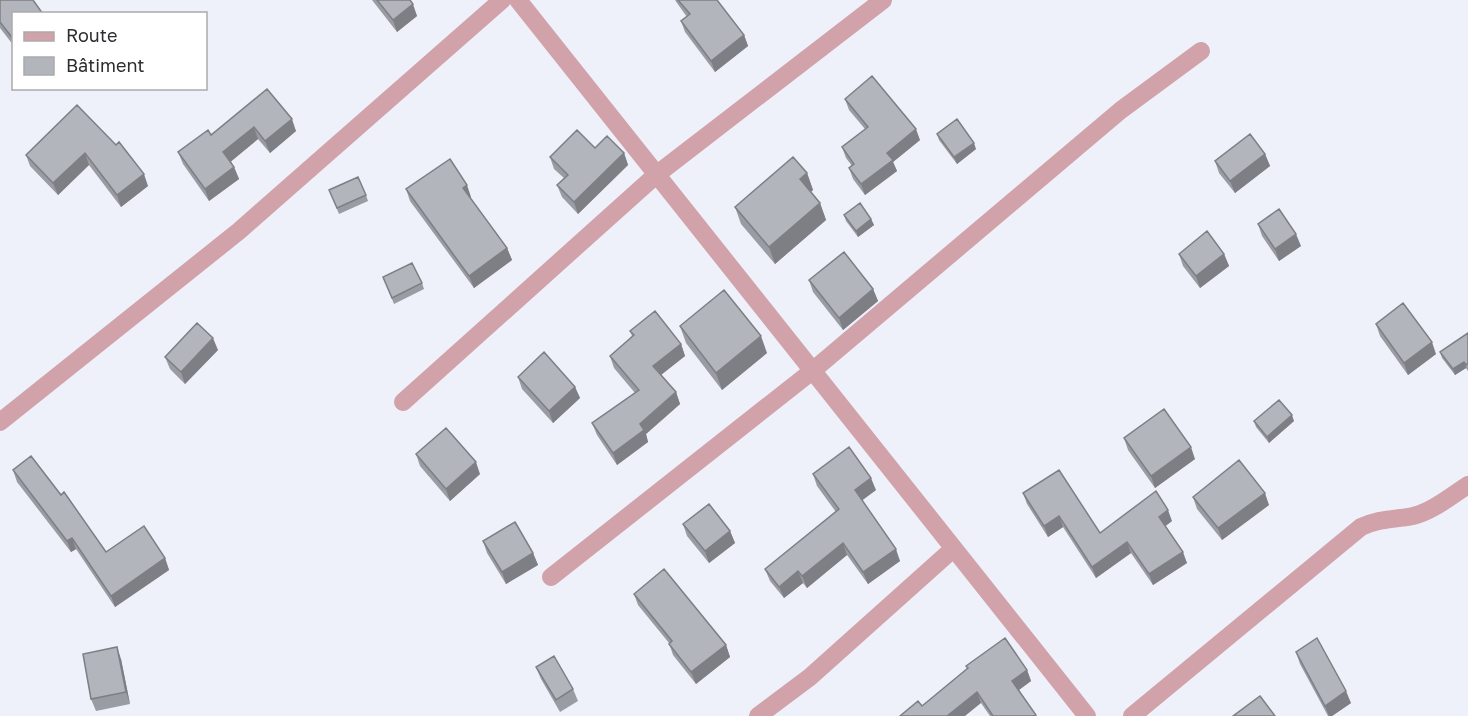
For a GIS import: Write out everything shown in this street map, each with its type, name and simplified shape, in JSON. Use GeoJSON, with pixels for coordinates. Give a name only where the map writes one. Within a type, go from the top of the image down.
{"type":"FeatureCollection","features":[{"type":"Feature","properties":{"kind":"street"},"geometry":{"type":"LineString","coordinates":[[0,422],[239,231],[502,0]]}},
{"type":"Feature","properties":{"kind":"street"},"geometry":{"type":"LineString","coordinates":[[518,0],[1087,716]]}},
{"type":"Feature","properties":{"kind":"street"},"geometry":{"type":"LineString","coordinates":[[403,402],[656,175],[883,0]]}},
{"type":"Feature","properties":{"kind":"street"},"geometry":{"type":"LineString","coordinates":[[551,578],[812,372],[1121,110],[1201,51]]}},
{"type":"Feature","properties":{"kind":"street"},"geometry":{"type":"LineString","coordinates":[[1132,716],[1361,527],[1380,519],[1413,516],[1431,509],[1468,485]]}},
{"type":"Feature","properties":{"kind":"street"},"geometry":{"type":"LineString","coordinates":[[758,716],[810,677],[953,549]]}},
{"type":"Feature","properties":{"kind":"building"},"geometry":{"type":"Polygon","coordinates":[[[0,0],[33,0],[42,12],[12,12],[12,37],[0,22],[0,0]]]}},
{"type":"Feature","properties":{"kind":"building"},"geometry":{"type":"Polygon","coordinates":[[[377,0],[410,0],[413,4],[393,20],[377,0]]]}},
{"type":"Feature","properties":{"kind":"building"},"geometry":{"type":"Polygon","coordinates":[[[678,0],[717,0],[744,35],[711,61],[681,21],[690,14],[678,0]]]}},
{"type":"Feature","properties":{"kind":"building"},"geometry":{"type":"Polygon","coordinates":[[[872,76],[916,129],[887,153],[893,160],[861,184],[849,168],[854,164],[842,147],[868,127],[845,99],[872,76]]]}},
{"type":"Feature","properties":{"kind":"building"},"geometry":{"type":"Polygon","coordinates":[[[267,89],[292,119],[265,141],[254,127],[223,152],[234,167],[205,189],[178,152],[208,130],[211,135],[267,89]]]}},
{"type":"Feature","properties":{"kind":"building"},"geometry":{"type":"Polygon","coordinates":[[[77,105],[116,145],[119,142],[144,174],[117,195],[85,153],[53,183],[26,155],[77,105]]]}},
{"type":"Feature","properties":{"kind":"building"},"geometry":{"type":"Polygon","coordinates":[[[957,119],[974,143],[954,157],[937,134],[957,119]]]}},
{"type":"Feature","properties":{"kind":"building"},"geometry":{"type":"Polygon","coordinates":[[[577,130],[595,148],[607,136],[624,153],[574,202],[557,185],[568,175],[550,157],[577,130]]]}},
{"type":"Feature","properties":{"kind":"building"},"geometry":{"type":"Polygon","coordinates":[[[1250,134],[1265,154],[1230,181],[1215,161],[1250,134]]]}},
{"type":"Feature","properties":{"kind":"building"},"geometry":{"type":"Polygon","coordinates":[[[793,157],[807,173],[800,179],[820,203],[769,247],[735,207],[793,157]]]}},
{"type":"Feature","properties":{"kind":"building"},"geometry":{"type":"Polygon","coordinates":[[[450,159],[467,185],[463,188],[507,248],[469,276],[406,189],[450,159]]]}},
{"type":"Feature","properties":{"kind":"building"},"geometry":{"type":"Polygon","coordinates":[[[358,177],[366,195],[337,208],[329,190],[358,177]]]}},
{"type":"Feature","properties":{"kind":"building"},"geometry":{"type":"Polygon","coordinates":[[[860,203],[871,219],[856,231],[844,215],[860,203]]]}},
{"type":"Feature","properties":{"kind":"building"},"geometry":{"type":"Polygon","coordinates":[[[1279,209],[1296,234],[1275,249],[1258,224],[1279,209]]]}},
{"type":"Feature","properties":{"kind":"building"},"geometry":{"type":"Polygon","coordinates":[[[1207,231],[1224,254],[1196,276],[1179,254],[1207,231]]]}},
{"type":"Feature","properties":{"kind":"building"},"geometry":{"type":"Polygon","coordinates":[[[844,252],[873,289],[839,318],[809,280],[844,252]]]}},
{"type":"Feature","properties":{"kind":"building"},"geometry":{"type":"Polygon","coordinates":[[[412,263],[422,283],[392,298],[383,277],[412,263]]]}},
{"type":"Feature","properties":{"kind":"building"},"geometry":{"type":"Polygon","coordinates":[[[724,290],[761,336],[716,373],[680,326],[724,290]]]}},
{"type":"Feature","properties":{"kind":"building"},"geometry":{"type":"Polygon","coordinates":[[[1403,303],[1432,342],[1404,363],[1376,324],[1403,303]]]}},
{"type":"Feature","properties":{"kind":"building"},"geometry":{"type":"Polygon","coordinates":[[[655,311],[681,344],[653,366],[676,392],[640,424],[644,430],[613,453],[592,423],[639,390],[610,356],[634,335],[630,331],[655,311]]]}},
{"type":"Feature","properties":{"kind":"building"},"geometry":{"type":"Polygon","coordinates":[[[197,323],[213,338],[181,372],[165,357],[197,323]]]}},
{"type":"Feature","properties":{"kind":"building"},"geometry":{"type":"Polygon","coordinates":[[[1468,333],[1468,363],[1466,365],[1464,362],[1453,369],[1440,352],[1468,333]]]}},
{"type":"Feature","properties":{"kind":"building"},"geometry":{"type":"Polygon","coordinates":[[[544,352],[575,387],[549,411],[518,377],[544,352]]]}},
{"type":"Feature","properties":{"kind":"building"},"geometry":{"type":"Polygon","coordinates":[[[1279,400],[1292,415],[1267,437],[1254,421],[1279,400]]]}},
{"type":"Feature","properties":{"kind":"building"},"geometry":{"type":"Polygon","coordinates":[[[1164,409],[1191,447],[1151,476],[1124,438],[1164,409]]]}},
{"type":"Feature","properties":{"kind":"building"},"geometry":{"type":"Polygon","coordinates":[[[446,428],[476,462],[446,489],[416,454],[446,428]]]}},
{"type":"Feature","properties":{"kind":"building"},"geometry":{"type":"Polygon","coordinates":[[[849,447],[871,478],[855,490],[896,549],[863,572],[843,543],[802,576],[798,571],[779,587],[765,569],[839,509],[813,474],[849,447]]]}},
{"type":"Feature","properties":{"kind":"building"},"geometry":{"type":"Polygon","coordinates":[[[31,456],[61,495],[64,492],[106,552],[144,526],[165,558],[111,596],[72,538],[67,541],[13,470],[31,456]]]}},
{"type":"Feature","properties":{"kind":"building"},"geometry":{"type":"Polygon","coordinates":[[[1239,460],[1265,493],[1218,528],[1193,497],[1239,460]]]}},
{"type":"Feature","properties":{"kind":"building"},"geometry":{"type":"Polygon","coordinates":[[[1059,470],[1100,533],[1156,491],[1168,510],[1159,517],[1183,552],[1149,574],[1127,542],[1092,567],[1059,516],[1044,526],[1023,493],[1059,470]]]}},
{"type":"Feature","properties":{"kind":"building"},"geometry":{"type":"Polygon","coordinates":[[[709,504],[730,531],[705,551],[683,524],[709,504]]]}},
{"type":"Feature","properties":{"kind":"building"},"geometry":{"type":"Polygon","coordinates":[[[515,522],[533,553],[502,572],[483,541],[515,522]]]}},
{"type":"Feature","properties":{"kind":"building"},"geometry":{"type":"Polygon","coordinates":[[[664,569],[726,645],[691,672],[669,644],[672,641],[634,594],[664,569]]]}},
{"type":"Feature","properties":{"kind":"building"},"geometry":{"type":"Polygon","coordinates":[[[1005,638],[1027,670],[1012,681],[1036,715],[993,716],[977,692],[947,716],[900,716],[918,701],[922,706],[968,668],[966,666],[1005,638]]]}},
{"type":"Feature","properties":{"kind":"building"},"geometry":{"type":"Polygon","coordinates":[[[1317,638],[1346,691],[1325,706],[1296,652],[1317,638]]]}},
{"type":"Feature","properties":{"kind":"building"},"geometry":{"type":"Polygon","coordinates":[[[117,647],[126,692],[91,699],[83,654],[117,647]]]}},
{"type":"Feature","properties":{"kind":"building"},"geometry":{"type":"Polygon","coordinates":[[[554,656],[573,689],[556,700],[536,667],[554,656]]]}},
{"type":"Feature","properties":{"kind":"building"},"geometry":{"type":"Polygon","coordinates":[[[1260,696],[1275,716],[1233,716],[1260,696]]]}}]}
